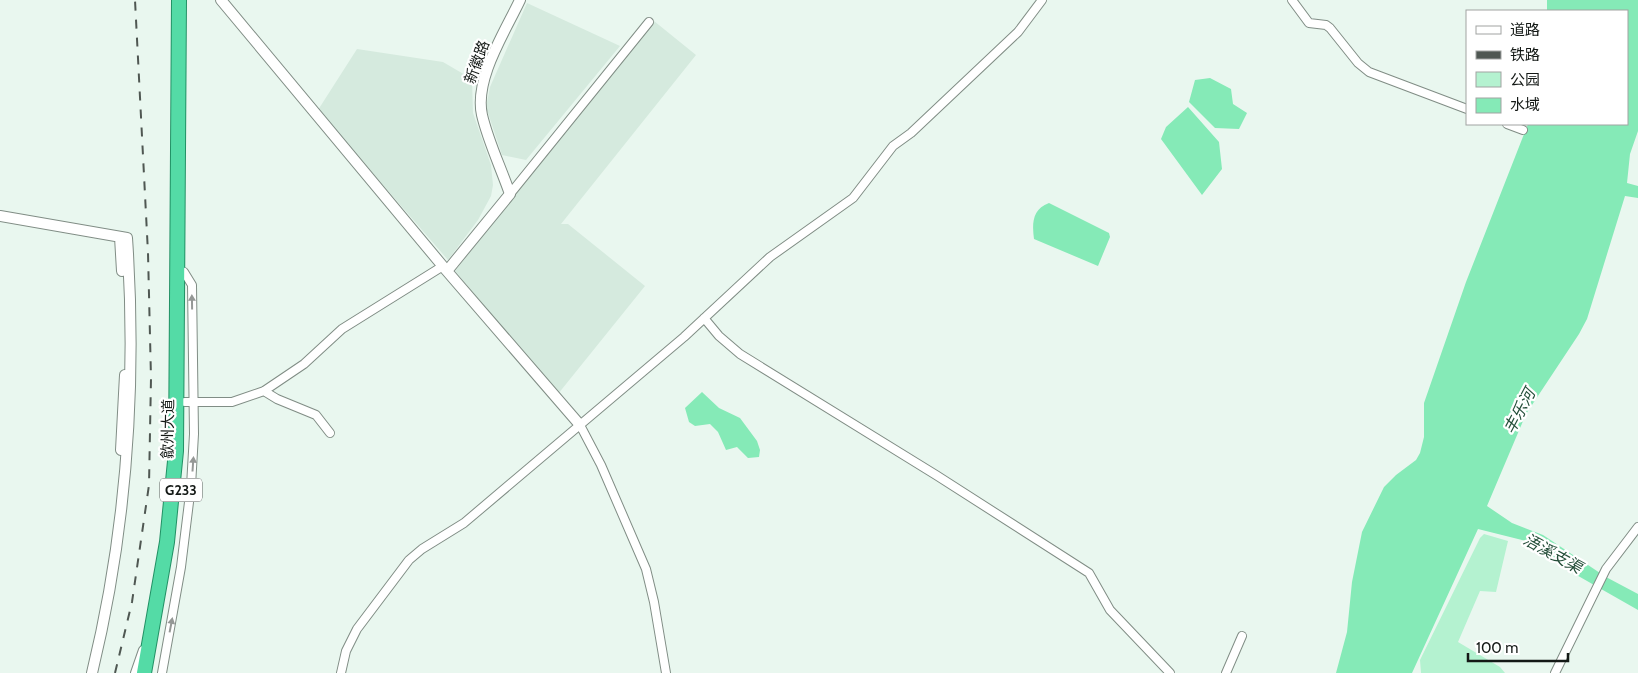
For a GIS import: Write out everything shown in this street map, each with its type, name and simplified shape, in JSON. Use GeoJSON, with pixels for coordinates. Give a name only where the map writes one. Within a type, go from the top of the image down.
{"type":"FeatureCollection","features":[{"type":"Feature","properties":{"kind":"highway","name":"G233"},"geometry":{"type":"LineString","coordinates":[[179,0],[180,304]]}},
{"type":"Feature","properties":{"kind":"highway","name":"G233"},"geometry":{"type":"LineString","coordinates":[[180,304],[184,272],[187,0]]}},
{"type":"Feature","properties":{"kind":"highway","name":"歙州大道"},"geometry":{"type":"LineString","coordinates":[[153,673],[179,512],[189,402],[180,304]]}},
{"type":"Feature","properties":{"kind":"highway","name":"歙州大道"},"geometry":{"type":"LineString","coordinates":[[144,673],[167,542],[174,480],[180,304]]}},
{"type":"Feature","properties":{"kind":"street"},"geometry":{"type":"LineString","coordinates":[[221,0],[445,268],[580,425],[601,465],[646,569],[654,602],[666,673]]}},
{"type":"Feature","properties":{"kind":"street","name":"新徽路"},"geometry":{"type":"LineString","coordinates":[[510,194],[482,115],[481,100],[486,74],[520,0]]}},
{"type":"Feature","properties":{"kind":"street"},"geometry":{"type":"LineString","coordinates":[[341,673],[346,652],[357,629],[409,560],[422,549],[464,522],[580,425],[770,258],[853,198],[893,146],[911,133],[1018,32],[1042,0]]}},
{"type":"Feature","properties":{"kind":"street"},"geometry":{"type":"LineString","coordinates":[[1292,0],[1300,15],[1309,23],[1326,25],[1330,28],[1358,63],[1369,72],[1466,109]]}},
{"type":"Feature","properties":{"kind":"street"},"geometry":{"type":"LineString","coordinates":[[189,402],[232,402],[264,391],[304,364],[342,329],[445,268],[510,194],[649,22]]}},
{"type":"Feature","properties":{"kind":"street"},"geometry":{"type":"LineString","coordinates":[[1510,125],[1523,130]]}},
{"type":"Feature","properties":{"kind":"street"},"geometry":{"type":"LineString","coordinates":[[0,216],[123,242]]}},
{"type":"Feature","properties":{"kind":"street"},"geometry":{"type":"LineString","coordinates":[[0,223],[123,242]]}},
{"type":"Feature","properties":{"kind":"street"},"geometry":{"type":"LineString","coordinates":[[85,673],[106,572],[121,455],[125,337],[123,242]]}},
{"type":"Feature","properties":{"kind":"street"},"geometry":{"type":"LineString","coordinates":[[92,673],[112,581],[128,456],[132,337],[123,242]]}},
{"type":"Feature","properties":{"kind":"street"},"geometry":{"type":"LineString","coordinates":[[162,673],[188,513],[193,460],[189,402],[192,284],[184,272]]}},
{"type":"Feature","properties":{"kind":"street"},"geometry":{"type":"LineString","coordinates":[[704,318],[719,336],[740,354],[1089,572],[1110,610],[1170,673]]}},
{"type":"Feature","properties":{"kind":"street"},"geometry":{"type":"LineString","coordinates":[[264,391],[277,399],[316,415],[330,433]]}},
{"type":"Feature","properties":{"kind":"street"},"geometry":{"type":"LineString","coordinates":[[1555,673],[1605,573],[1638,527]]}},
{"type":"Feature","properties":{"kind":"street"},"geometry":{"type":"LineString","coordinates":[[135,673],[152,630]]}},
{"type":"Feature","properties":{"kind":"street"},"geometry":{"type":"LineString","coordinates":[[1226,673],[1242,636]]}},
{"type":"Feature","properties":{"kind":"shaded area"},"geometry":{"type":"Polygon","coordinates":[[[527,3],[620,46],[526,160],[502,155],[486,107],[490,87],[527,3]]]}},
{"type":"Feature","properties":{"kind":"shaded area"},"geometry":{"type":"Polygon","coordinates":[[[654,21],[696,55],[561,224],[568,224],[645,286],[558,394],[455,271],[654,21]]]}},
{"type":"Feature","properties":{"kind":"shaded area"},"geometry":{"type":"Polygon","coordinates":[[[357,49],[443,62],[472,79],[473,113],[491,165],[493,185],[491,196],[478,220],[448,260],[318,110],[357,49]]]}},
{"type":"Feature","properties":{"kind":"green space"},"geometry":{"type":"Polygon","coordinates":[[[1484,534],[1508,541],[1496,592],[1480,591],[1458,642],[1500,667],[1505,673],[1421,673],[1420,660],[1480,538],[1484,534]]]}},
{"type":"Feature","properties":{"kind":"water"},"geometry":{"type":"Polygon","coordinates":[[[1547,0],[1638,0],[1638,131],[1630,154],[1627,183],[1638,186],[1638,198],[1625,196],[1587,319],[1526,414],[1487,506],[1512,523],[1543,535],[1606,577],[1638,594],[1638,610],[1573,573],[1526,541],[1478,529],[1412,673],[1336,673],[1347,632],[1352,582],[1362,532],[1384,487],[1416,460],[1420,453],[1424,437],[1424,403],[1466,282],[1528,125],[1628,125],[1628,10],[1547,10],[1547,0]]]}},
{"type":"Feature","properties":{"kind":"water"},"geometry":{"type":"Polygon","coordinates":[[[1210,78],[1231,89],[1233,104],[1247,113],[1239,129],[1215,128],[1189,102],[1195,80],[1210,78]]]}},
{"type":"Feature","properties":{"kind":"water"},"geometry":{"type":"Polygon","coordinates":[[[1188,107],[1219,142],[1222,169],[1202,195],[1161,139],[1166,127],[1188,107]]]}},
{"type":"Feature","properties":{"kind":"water"},"geometry":{"type":"Polygon","coordinates":[[[1049,203],[1109,233],[1110,237],[1098,266],[1034,239],[1033,223],[1036,213],[1049,203]]]}},
{"type":"Feature","properties":{"kind":"water"},"geometry":{"type":"Polygon","coordinates":[[[702,392],[719,408],[740,418],[757,441],[760,450],[759,457],[748,458],[737,447],[726,450],[718,432],[710,424],[695,426],[689,422],[685,408],[702,392]]]}},
{"type":"Feature","properties":{"kind":"railway"},"geometry":{"type":"LineString","coordinates":[[115,673],[132,602],[149,485],[151,378],[148,253],[135,0]]}},
{"type":"Feature","properties":{"kind":"water label","name":"丰乐河"},"geometry":{"type":"Point","coordinates":[1519,411]}},
{"type":"Feature","properties":{"kind":"water label","name":"浯溪支渠"},"geometry":{"type":"Point","coordinates":[1553,553]}}]}
